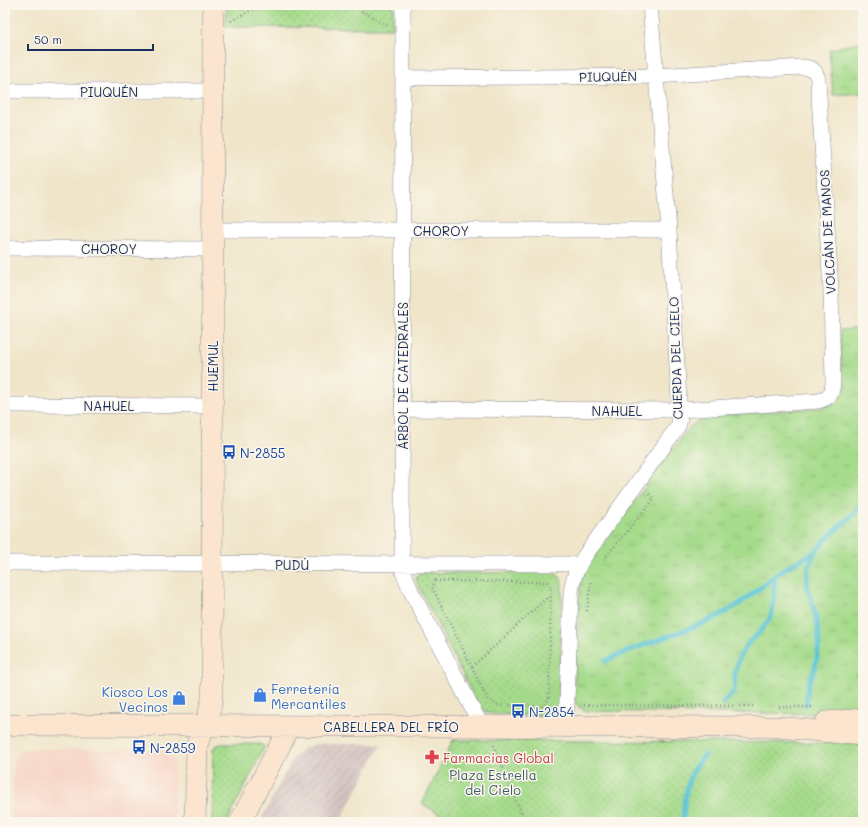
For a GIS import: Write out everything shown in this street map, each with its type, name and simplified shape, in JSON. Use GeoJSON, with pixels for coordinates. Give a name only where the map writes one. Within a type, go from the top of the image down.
{"type":"FeatureCollection","features":[{"type":"Feature","properties":{"kind":"street","name":"HUEMUL"},"geometry":{"type":"LineString","coordinates":[[195,822],[197,745],[212,705],[213,5]]}},
{"type":"Feature","properties":{"kind":"street","name":"ÁRBOL DE CATEDRALES"},"geometry":{"type":"LineString","coordinates":[[403,5],[402,564],[403,572],[411,591],[488,733]]}},
{"type":"Feature","properties":{"kind":"street","name":"CUERDA DEL CIELO"},"geometry":{"type":"LineString","coordinates":[[566,727],[572,586],[574,578],[580,564],[679,424],[680,410],[669,230],[650,5]]}},
{"type":"Feature","properties":{"kind":"street","name":"PIUQUÉN"},"geometry":{"type":"LineString","coordinates":[[403,78],[656,76],[802,66],[813,69]]}},
{"type":"Feature","properties":{"kind":"street","name":"VOLCÁN DE MANOS"},"geometry":{"type":"LineString","coordinates":[[813,69],[818,79],[829,263],[833,382],[833,389],[830,396]]}},
{"type":"Feature","properties":{"kind":"street","name":"PIUQUÉN"},"geometry":{"type":"LineString","coordinates":[[5,91],[212,91]]}},
{"type":"Feature","properties":{"kind":"street","name":"CHOROY"},"geometry":{"type":"LineString","coordinates":[[5,248],[403,230],[669,230]]}},
{"type":"Feature","properties":{"kind":"street","name":"NAHUEL"},"geometry":{"type":"LineString","coordinates":[[402,409],[680,410],[818,401],[830,396]]}},
{"type":"Feature","properties":{"kind":"street","name":"NAHUEL"},"geometry":{"type":"LineString","coordinates":[[5,405],[212,406]]}},
{"type":"Feature","properties":{"kind":"street","name":"PUDÚ"},"geometry":{"type":"LineString","coordinates":[[5,563],[580,564]]}},
{"type":"Feature","properties":{"kind":"street","name":"CABELLERA DEL FRÍO"},"geometry":{"type":"LineString","coordinates":[[5,725],[290,726],[488,733],[566,727],[778,727],[863,719]]}},
{"type":"Feature","properties":{"kind":"street"},"geometry":{"type":"LineString","coordinates":[[240,822],[290,726]]}},
{"type":"Feature","properties":{"kind":"street","name":"CABELLERA DEL FRÍO"},"geometry":{"type":"LineString","coordinates":[[778,727],[863,735]]}},
{"type":"Feature","properties":{"kind":"path"},"geometry":{"type":"LineString","coordinates":[[231,22],[261,5]]}},
{"type":"Feature","properties":{"kind":"path"},"geometry":{"type":"LineString","coordinates":[[351,5],[393,28]]}},
{"type":"Feature","properties":{"kind":"path"},"geometry":{"type":"LineString","coordinates":[[600,564],[654,499],[637,484]]}},
{"type":"Feature","properties":{"kind":"path"},"geometry":{"type":"LineString","coordinates":[[586,616],[592,575]]}},
{"type":"Feature","properties":{"kind":"path"},"geometry":{"type":"LineString","coordinates":[[435,581],[547,582],[551,588],[548,699],[542,706],[496,706],[488,700],[472,667],[432,587],[435,581]]}},
{"type":"Feature","properties":{"kind":"path"},"geometry":{"type":"LineString","coordinates":[[472,667],[551,595]]}},
{"type":"Feature","properties":{"kind":"path"},"geometry":{"type":"LineString","coordinates":[[584,704],[760,706]]}},
{"type":"Feature","properties":{"kind":"path"},"geometry":{"type":"LineString","coordinates":[[775,707],[815,707]]}},
{"type":"Feature","properties":{"kind":"path"},"geometry":{"type":"LineString","coordinates":[[488,733],[525,822]]}},
{"type":"Feature","properties":{"kind":"shaded area"},"geometry":{"type":"Polygon","coordinates":[[[316,744],[381,744],[340,822],[260,822],[293,758],[304,748],[316,744]]]}},
{"type":"Feature","properties":{"kind":"shaded area"},"geometry":{"type":"Polygon","coordinates":[[[21,749],[166,750],[174,759],[174,822],[12,822],[13,759],[21,749]]]}},
{"type":"Feature","properties":{"kind":"green space"},"geometry":{"type":"Polygon","coordinates":[[[226,5],[393,5],[393,28],[226,27],[226,5]]]}},
{"type":"Feature","properties":{"kind":"green space"},"geometry":{"type":"Polygon","coordinates":[[[863,41],[863,93],[833,95],[829,50],[863,41]]]}},
{"type":"Feature","properties":{"kind":"green space"},"geometry":{"type":"Polygon","coordinates":[[[863,329],[863,714],[588,711],[577,706],[574,694],[580,589],[584,572],[685,433],[696,422],[711,416],[819,408],[836,402],[842,392],[843,387],[840,331],[863,329]]]}},
{"type":"Feature","properties":{"kind":"green space"},"geometry":{"type":"Polygon","coordinates":[[[550,572],[559,576],[562,584],[560,701],[558,707],[554,712],[543,715],[489,713],[477,703],[417,583],[416,577],[418,574],[423,573],[550,572]]]}},
{"type":"Feature","properties":{"kind":"green space","name":"Plaza Estrella del Cielo"},"geometry":{"type":"Polygon","coordinates":[[[453,740],[863,743],[863,822],[441,822],[440,814],[422,804],[453,740]]]}},
{"type":"Feature","properties":{"kind":"green space"},"geometry":{"type":"Polygon","coordinates":[[[221,744],[260,744],[264,746],[264,748],[227,822],[212,822],[213,750],[215,746],[221,744]]]}},
{"type":"Feature","properties":{"kind":"waterway"},"geometry":{"type":"LineString","coordinates":[[806,705],[809,682],[814,671],[819,642],[817,621],[807,585],[808,567],[815,552],[830,535],[854,514],[863,500]]}},
{"type":"Feature","properties":{"kind":"waterway"},"geometry":{"type":"LineString","coordinates":[[605,661],[634,648],[695,627],[732,609],[783,570],[815,552]]}},
{"type":"Feature","properties":{"kind":"waterway"},"geometry":{"type":"LineString","coordinates":[[723,703],[734,692],[735,672],[740,656],[748,643],[758,634],[769,620],[773,608],[775,576]]}},
{"type":"Feature","properties":{"kind":"waterway"},"geometry":{"type":"LineString","coordinates":[[683,822],[685,797],[688,784],[695,768],[705,755]]}},
{"type":"Feature","properties":{"kind":"place","name":"N-2855"},"geometry":{"type":"Point","coordinates":[229,452]}},
{"type":"Feature","properties":{"kind":"place","name":"Ferretería Mercantiles"},"geometry":{"type":"Point","coordinates":[260,695]}},
{"type":"Feature","properties":{"kind":"place","name":"Kiosco Los Vecinos"},"geometry":{"type":"Point","coordinates":[179,698]}},
{"type":"Feature","properties":{"kind":"place","name":"N-2854"},"geometry":{"type":"Point","coordinates":[518,711]}},
{"type":"Feature","properties":{"kind":"place","name":"N-2859"},"geometry":{"type":"Point","coordinates":[139,747]}},
{"type":"Feature","properties":{"kind":"place","name":"Farmacias Global"},"geometry":{"type":"Point","coordinates":[432,757]}}]}
